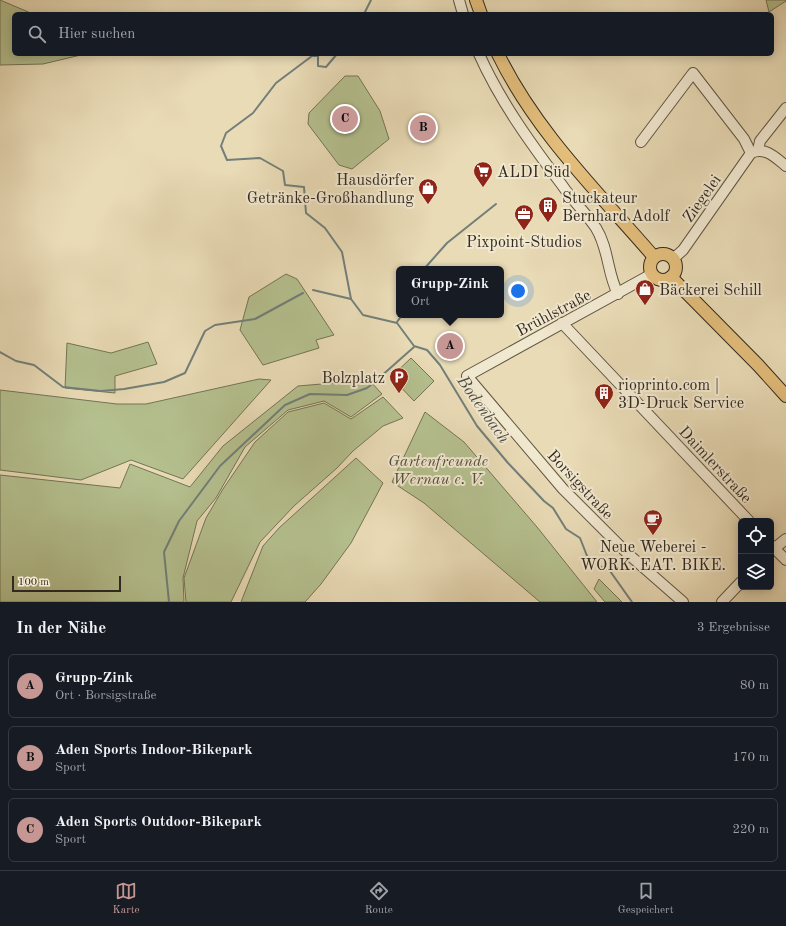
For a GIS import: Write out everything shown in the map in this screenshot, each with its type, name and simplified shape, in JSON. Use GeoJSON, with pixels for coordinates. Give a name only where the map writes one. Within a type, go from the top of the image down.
{"type":"FeatureCollection","features":[{"type":"Feature","properties":{"kind":"main road"},"geometry":{"type":"LineString","coordinates":[[476,0],[479,12]]}},
{"type":"Feature","properties":{"kind":"main road"},"geometry":{"type":"LineString","coordinates":[[499,56],[519,95],[538,122],[654,257]]}},
{"type":"Feature","properties":{"kind":"main road"},"geometry":{"type":"LineString","coordinates":[[663,253],[674,258],[677,267],[672,277],[662,280],[652,274],[650,264],[654,257],[663,253]]}},
{"type":"Feature","properties":{"kind":"main road"},"geometry":{"type":"LineString","coordinates":[[672,277],[762,368],[786,396]]}},
{"type":"Feature","properties":{"kind":"street"},"geometry":{"type":"LineString","coordinates":[[459,0],[462,12]]}},
{"type":"Feature","properties":{"kind":"street"},"geometry":{"type":"LineString","coordinates":[[480,56],[495,85],[522,130],[562,186],[595,228],[605,247],[614,285],[618,294]]}},
{"type":"Feature","properties":{"kind":"street"},"geometry":{"type":"LineString","coordinates":[[641,142],[693,73],[755,152],[769,153],[786,166]]}},
{"type":"Feature","properties":{"kind":"street","name":"Ziegelei"},"geometry":{"type":"LineString","coordinates":[[674,258],[683,250],[755,152],[760,141],[786,108]]}},
{"type":"Feature","properties":{"kind":"street","name":"Brühlstraße"},"geometry":{"type":"LineString","coordinates":[[467,376],[652,274]]}},
{"type":"Feature","properties":{"kind":"street","name":"Daimlerstraße"},"geometry":{"type":"LineString","coordinates":[[562,323],[746,518]]}},
{"type":"Feature","properties":{"kind":"street","name":"Borsigstraße"},"geometry":{"type":"LineString","coordinates":[[467,376],[563,489],[627,554],[683,602]]}},
{"type":"Feature","properties":{"kind":"street"},"geometry":{"type":"LineString","coordinates":[[774,547],[786,538]]}},
{"type":"Feature","properties":{"kind":"street"},"geometry":{"type":"LineString","coordinates":[[774,550],[786,560]]}},
{"type":"Feature","properties":{"kind":"street"},"geometry":{"type":"LineString","coordinates":[[722,602],[738,585]]}},
{"type":"Feature","properties":{"kind":"green space"},"geometry":{"type":"Polygon","coordinates":[[[0,0],[28,12],[12,12],[12,56],[77,56],[43,64],[0,65],[0,0]]]}},
{"type":"Feature","properties":{"kind":"green space"},"geometry":{"type":"Polygon","coordinates":[[[766,0],[786,0],[786,1],[769,12],[766,0]]]}},
{"type":"Feature","properties":{"kind":"green space"},"geometry":{"type":"Polygon","coordinates":[[[345,76],[358,76],[380,111],[389,139],[352,169],[339,165],[308,124],[309,113],[345,76]]]}},
{"type":"Feature","properties":{"kind":"green space"},"geometry":{"type":"Polygon","coordinates":[[[286,274],[297,279],[334,335],[316,340],[319,348],[263,365],[240,330],[249,297],[286,274]]]}},
{"type":"Feature","properties":{"kind":"green space"},"geometry":{"type":"Polygon","coordinates":[[[148,342],[157,364],[115,376],[115,393],[65,388],[67,343],[111,353],[148,342]]]}},
{"type":"Feature","properties":{"kind":"green space"},"geometry":{"type":"Polygon","coordinates":[[[411,358],[434,381],[414,401],[391,377],[411,358]]]}},
{"type":"Feature","properties":{"kind":"green space"},"geometry":{"type":"Polygon","coordinates":[[[259,379],[271,380],[183,479],[131,460],[81,480],[0,470],[0,390],[117,404],[146,404],[259,379]]]}},
{"type":"Feature","properties":{"kind":"green space"},"geometry":{"type":"Polygon","coordinates":[[[369,380],[382,394],[351,417],[324,401],[288,410],[245,447],[216,498],[197,521],[183,578],[184,602],[0,602],[0,475],[120,488],[130,464],[190,487],[223,446],[298,386],[369,380]]]}},
{"type":"Feature","properties":{"kind":"green space"},"geometry":{"type":"Polygon","coordinates":[[[383,397],[403,418],[383,426],[353,451],[337,468],[294,506],[260,542],[231,602],[186,602],[184,578],[206,518],[223,489],[255,442],[288,412],[324,403],[351,419],[383,397]]]}},
{"type":"Feature","properties":{"kind":"green space","name":"Gartenfreunde Wernau e. V."},"geometry":{"type":"Polygon","coordinates":[[[425,412],[464,442],[537,527],[597,602],[540,602],[424,503],[392,482],[425,412]]]}},
{"type":"Feature","properties":{"kind":"green space"},"geometry":{"type":"Polygon","coordinates":[[[356,458],[383,483],[351,543],[321,584],[305,602],[241,602],[263,546],[279,528],[356,458]]]}},
{"type":"Feature","properties":{"kind":"green space"},"geometry":{"type":"Polygon","coordinates":[[[599,579],[622,602],[605,602],[594,589],[599,579]]]}},
{"type":"Feature","properties":{"kind":"waterway","name":"Bodenbach"},"geometry":{"type":"LineString","coordinates":[[365,12],[371,0]]}},
{"type":"Feature","properties":{"kind":"waterway","name":"Bodenbach"},"geometry":{"type":"LineString","coordinates":[[312,56],[318,56]]}},
{"type":"Feature","properties":{"kind":"waterway","name":"Bodenbach"},"geometry":{"type":"LineString","coordinates":[[312,56],[276,83],[253,113],[226,133],[221,146],[227,160],[260,158],[283,171],[285,185],[304,187],[306,213],[325,228],[342,252],[351,299],[363,315],[397,323],[414,346],[427,350],[440,365],[477,426],[508,463],[544,501],[553,508],[566,529],[580,538],[589,561],[610,571],[632,602]]}},
{"type":"Feature","properties":{"kind":"waterway","name":"Bodenbach"},"geometry":{"type":"LineString","coordinates":[[318,56],[318,66],[326,67],[335,56]]}},
{"type":"Feature","properties":{"kind":"waterway"},"geometry":{"type":"LineString","coordinates":[[427,266],[447,243],[496,204]]}},
{"type":"Feature","properties":{"kind":"waterway"},"geometry":{"type":"LineString","coordinates":[[313,290],[351,299]]}},
{"type":"Feature","properties":{"kind":"waterway"},"geometry":{"type":"LineString","coordinates":[[0,352],[16,361],[34,365],[63,387],[101,391],[124,389],[164,382],[185,373],[205,331],[215,325],[255,319],[303,293]]}},
{"type":"Feature","properties":{"kind":"waterway"},"geometry":{"type":"LineString","coordinates":[[397,322],[400,318]]}},
{"type":"Feature","properties":{"kind":"waterway"},"geometry":{"type":"LineString","coordinates":[[379,378],[414,347]]}},
{"type":"Feature","properties":{"kind":"waterway"},"geometry":{"type":"LineString","coordinates":[[169,602],[164,552],[179,521],[220,466],[285,405],[310,394],[347,395],[367,388],[371,385]]}},
{"type":"Feature","properties":{"kind":"place","name":"Aden Sports Outdoor-Bikepark"},"geometry":{"type":"Point","coordinates":[345,119]}},
{"type":"Feature","properties":{"kind":"place","name":"Aden Sports Indoor-Bikepark"},"geometry":{"type":"Point","coordinates":[423,128]}},
{"type":"Feature","properties":{"kind":"place","name":"ALDI Süd"},"geometry":{"type":"Point","coordinates":[483,188]}},
{"type":"Feature","properties":{"kind":"place","name":"Hausdörfer Getränke-Großhandlung"},"geometry":{"type":"Point","coordinates":[428,205]}},
{"type":"Feature","properties":{"kind":"place","name":"Stuckateur Bernhard Adolf"},"geometry":{"type":"Point","coordinates":[548,223]}},
{"type":"Feature","properties":{"kind":"place","name":"Pixpoint-Studios"},"geometry":{"type":"Point","coordinates":[524,231]}},
{"type":"Feature","properties":{"kind":"place","name":"Bäckerei Schill"},"geometry":{"type":"Point","coordinates":[645,306]}},
{"type":"Feature","properties":{"kind":"place","name":"Grupp-Zink"},"geometry":{"type":"Point","coordinates":[450,346]}},
{"type":"Feature","properties":{"kind":"place","name":"Bolzplatz"},"geometry":{"type":"Point","coordinates":[399,394]}},
{"type":"Feature","properties":{"kind":"place","name":"rioprinto.com | 3D-Druck Service"},"geometry":{"type":"Point","coordinates":[604,410]}},
{"type":"Feature","properties":{"kind":"place","name":"Neue Weberei - WORK. EAT. BIKE."},"geometry":{"type":"Point","coordinates":[653,536]}}]}
